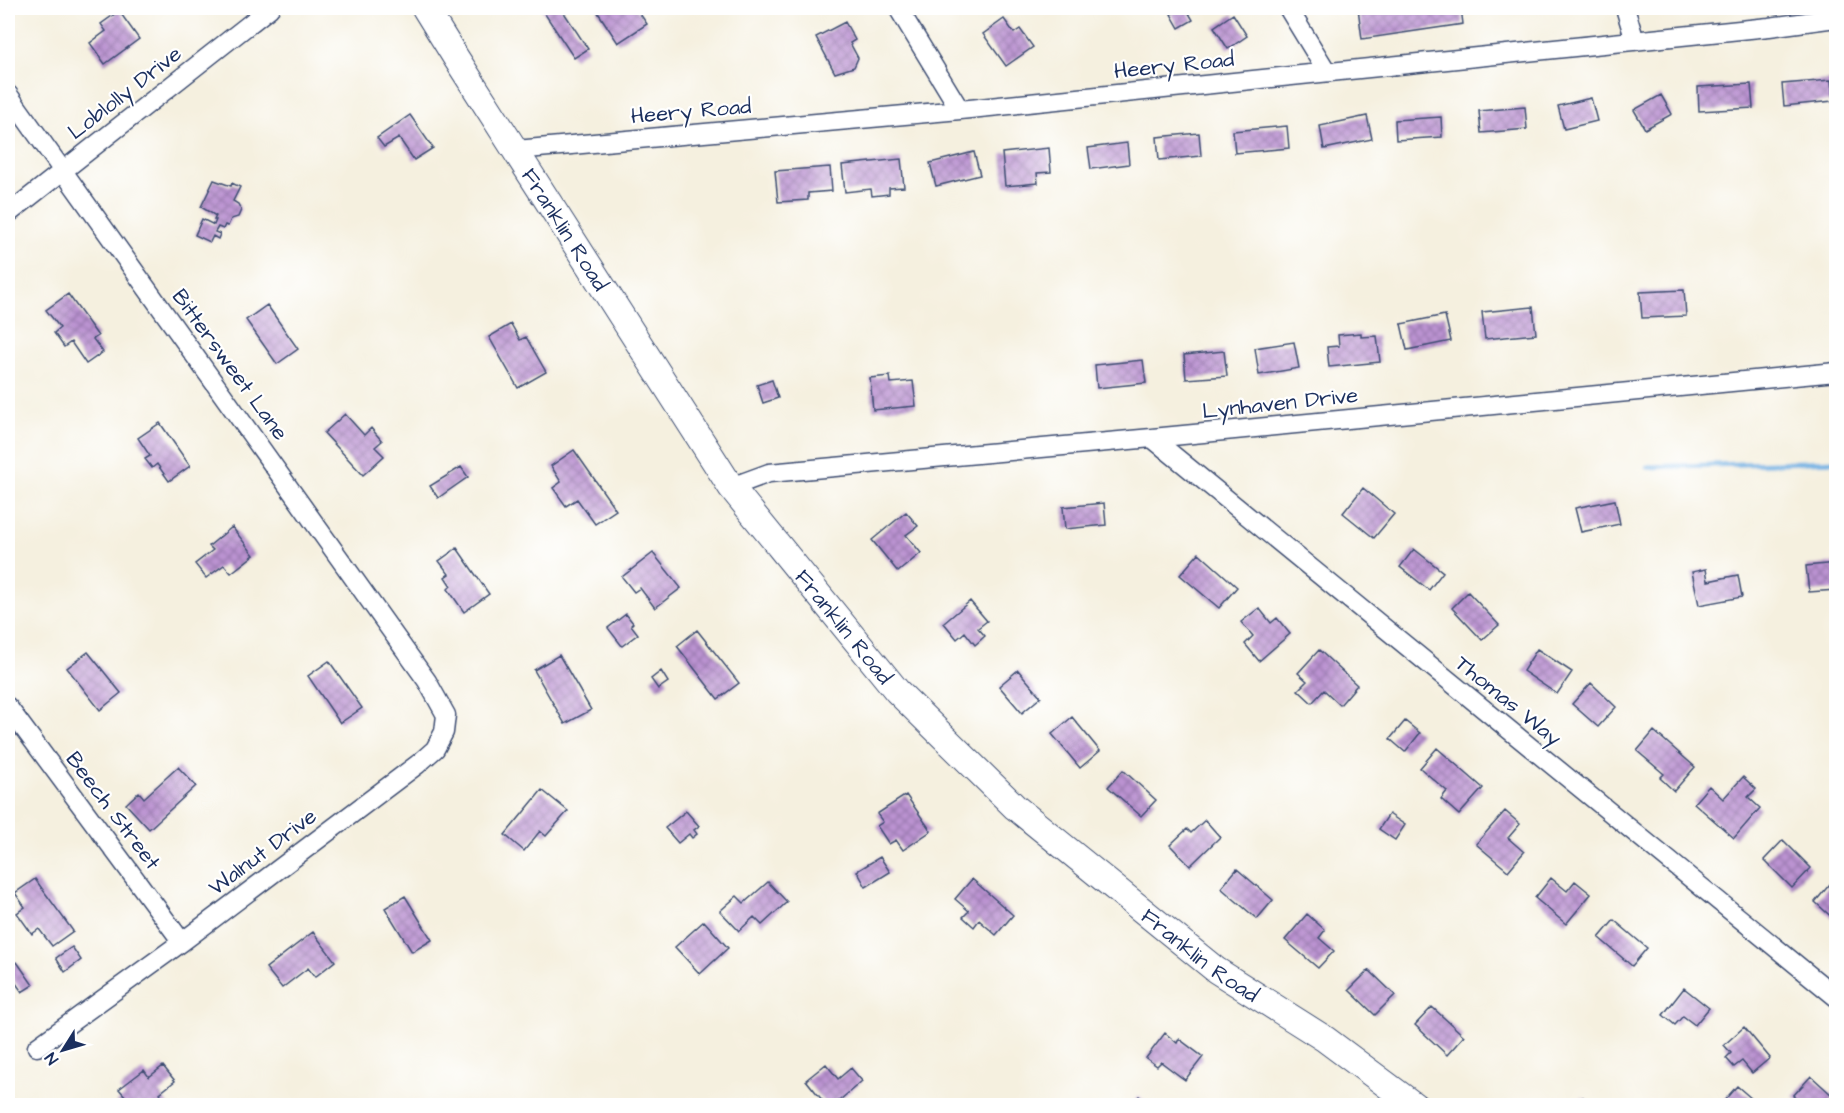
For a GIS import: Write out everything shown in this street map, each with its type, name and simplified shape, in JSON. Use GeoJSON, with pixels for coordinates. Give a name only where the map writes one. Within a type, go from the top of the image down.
{"type":"FeatureCollection","features":[{"type":"Feature","properties":{"kind":"main road","name":"Franklin Road"},"geometry":{"type":"LineString","coordinates":[[425,8],[730,486],[897,691],[1015,807],[1216,970],[1325,1039],[1414,1106]]}},
{"type":"Feature","properties":{"kind":"street","name":"Loblolly Drive"},"geometry":{"type":"LineString","coordinates":[[8,214],[270,8]]}},
{"type":"Feature","properties":{"kind":"street"},"geometry":{"type":"LineString","coordinates":[[898,8],[960,110]]}},
{"type":"Feature","properties":{"kind":"street"},"geometry":{"type":"LineString","coordinates":[[1288,8],[1327,72]]}},
{"type":"Feature","properties":{"kind":"street"},"geometry":{"type":"LineString","coordinates":[[1625,8],[1635,41]]}},
{"type":"Feature","properties":{"kind":"street","name":"Heery Road"},"geometry":{"type":"LineString","coordinates":[[516,150],[960,110],[1635,41],[1836,18]]}},
{"type":"Feature","properties":{"kind":"street","name":"Bittersweet Lane"},"geometry":{"type":"LineString","coordinates":[[8,94],[414,662]]}},
{"type":"Feature","properties":{"kind":"street","name":"Lynhaven Drive"},"geometry":{"type":"LineString","coordinates":[[730,486],[769,473],[1836,372]]}},
{"type":"Feature","properties":{"kind":"street","name":"Thomas Way"},"geometry":{"type":"LineString","coordinates":[[1152,438],[1836,997]]}},
{"type":"Feature","properties":{"kind":"street","name":"Walnut Drive"},"geometry":{"type":"LineString","coordinates":[[37,1047],[182,942],[435,749],[444,732],[446,715],[414,662]]}},
{"type":"Feature","properties":{"kind":"street","name":"Beech Street"},"geometry":{"type":"LineString","coordinates":[[8,707],[182,942]]}},
{"type":"Feature","properties":{"kind":"building"},"geometry":{"type":"Polygon","coordinates":[[[541,8],[561,8],[588,49],[574,58],[541,8]]]}},
{"type":"Feature","properties":{"kind":"building"},"geometry":{"type":"Polygon","coordinates":[[[603,8],[636,8],[647,24],[618,43],[597,11],[603,8]]]}},
{"type":"Feature","properties":{"kind":"building"},"geometry":{"type":"Polygon","coordinates":[[[1186,8],[1193,20],[1179,28],[1171,14],[1186,8]]]}},
{"type":"Feature","properties":{"kind":"building"},"geometry":{"type":"Polygon","coordinates":[[[1358,8],[1461,8],[1463,24],[1362,39],[1358,8]]]}},
{"type":"Feature","properties":{"kind":"building"},"geometry":{"type":"Polygon","coordinates":[[[119,11],[139,39],[105,64],[90,43],[106,31],[101,24],[119,11]]]}},
{"type":"Feature","properties":{"kind":"building"},"geometry":{"type":"Polygon","coordinates":[[[1233,14],[1247,36],[1228,49],[1214,27],[1233,14]]]}},
{"type":"Feature","properties":{"kind":"building"},"geometry":{"type":"Polygon","coordinates":[[[1004,19],[1014,33],[1020,29],[1033,47],[1006,66],[983,34],[1004,19]]]}},
{"type":"Feature","properties":{"kind":"building"},"geometry":{"type":"Polygon","coordinates":[[[845,22],[855,40],[850,43],[858,58],[854,67],[835,73],[816,37],[845,22]]]}},
{"type":"Feature","properties":{"kind":"building"},"geometry":{"type":"Polygon","coordinates":[[[1831,80],[1833,101],[1784,106],[1782,84],[1831,80]]]}},
{"type":"Feature","properties":{"kind":"building"},"geometry":{"type":"Polygon","coordinates":[[[1751,84],[1753,108],[1699,111],[1698,87],[1751,84]]]}},
{"type":"Feature","properties":{"kind":"building"},"geometry":{"type":"Polygon","coordinates":[[[1661,95],[1672,114],[1645,129],[1634,110],[1661,95]]]}},
{"type":"Feature","properties":{"kind":"building"},"geometry":{"type":"Polygon","coordinates":[[[1591,98],[1597,121],[1564,129],[1558,106],[1591,98]]]}},
{"type":"Feature","properties":{"kind":"building"},"geometry":{"type":"Polygon","coordinates":[[[1525,107],[1527,129],[1481,133],[1479,111],[1525,107]]]}},
{"type":"Feature","properties":{"kind":"building"},"geometry":{"type":"Polygon","coordinates":[[[410,115],[433,148],[414,160],[399,138],[384,147],[377,138],[410,115]]]}},
{"type":"Feature","properties":{"kind":"building"},"geometry":{"type":"Polygon","coordinates":[[[1367,116],[1372,139],[1324,149],[1320,126],[1367,116]]]}},
{"type":"Feature","properties":{"kind":"building"},"geometry":{"type":"Polygon","coordinates":[[[1441,117],[1442,137],[1396,140],[1395,120],[1441,117]]]}},
{"type":"Feature","properties":{"kind":"building"},"geometry":{"type":"Polygon","coordinates":[[[1287,126],[1289,148],[1235,153],[1233,131],[1287,126]]]}},
{"type":"Feature","properties":{"kind":"building"},"geometry":{"type":"Polygon","coordinates":[[[1199,133],[1201,156],[1159,160],[1157,137],[1199,133]]]}},
{"type":"Feature","properties":{"kind":"building"},"geometry":{"type":"Polygon","coordinates":[[[1127,143],[1129,164],[1091,169],[1088,148],[1127,143]]]}},
{"type":"Feature","properties":{"kind":"building"},"geometry":{"type":"Polygon","coordinates":[[[1049,148],[1051,172],[1037,173],[1038,183],[1005,186],[1002,153],[1049,148]]]}},
{"type":"Feature","properties":{"kind":"building"},"geometry":{"type":"Polygon","coordinates":[[[974,152],[980,175],[936,186],[930,163],[974,152]]]}},
{"type":"Feature","properties":{"kind":"building"},"geometry":{"type":"Polygon","coordinates":[[[901,159],[904,187],[889,188],[889,194],[872,196],[871,189],[845,192],[842,165],[901,159]]]}},
{"type":"Feature","properties":{"kind":"building"},"geometry":{"type":"Polygon","coordinates":[[[830,167],[832,191],[808,193],[808,200],[778,202],[775,171],[830,167]]]}},
{"type":"Feature","properties":{"kind":"building"},"geometry":{"type":"Polygon","coordinates":[[[214,180],[240,187],[233,201],[241,210],[238,217],[231,219],[228,226],[225,225],[223,229],[218,227],[215,232],[220,234],[218,239],[213,236],[210,242],[195,235],[202,219],[214,225],[216,220],[214,220],[216,216],[201,207],[214,180]]]}},
{"type":"Feature","properties":{"kind":"building"},"geometry":{"type":"Polygon","coordinates":[[[1684,290],[1686,316],[1642,318],[1640,292],[1684,290]]]}},
{"type":"Feature","properties":{"kind":"building"},"geometry":{"type":"Polygon","coordinates":[[[68,294],[98,336],[93,339],[103,352],[86,364],[71,342],[64,347],[54,333],[60,328],[46,310],[68,294]]]}},
{"type":"Feature","properties":{"kind":"building"},"geometry":{"type":"Polygon","coordinates":[[[267,305],[298,349],[277,364],[246,320],[267,305]]]}},
{"type":"Feature","properties":{"kind":"building"},"geometry":{"type":"Polygon","coordinates":[[[1533,307],[1536,334],[1485,339],[1482,312],[1533,307]]]}},
{"type":"Feature","properties":{"kind":"building"},"geometry":{"type":"Polygon","coordinates":[[[1445,315],[1451,341],[1407,350],[1401,324],[1445,315]]]}},
{"type":"Feature","properties":{"kind":"building"},"geometry":{"type":"Polygon","coordinates":[[[511,324],[520,340],[526,337],[546,372],[518,388],[489,337],[511,324]]]}},
{"type":"Feature","properties":{"kind":"building"},"geometry":{"type":"Polygon","coordinates":[[[1361,333],[1361,337],[1377,336],[1380,362],[1329,367],[1327,347],[1339,346],[1338,335],[1361,333]]]}},
{"type":"Feature","properties":{"kind":"building"},"geometry":{"type":"Polygon","coordinates":[[[1294,342],[1299,368],[1259,375],[1255,348],[1294,342]]]}},
{"type":"Feature","properties":{"kind":"building"},"geometry":{"type":"Polygon","coordinates":[[[1224,351],[1227,376],[1186,379],[1184,355],[1224,351]]]}},
{"type":"Feature","properties":{"kind":"building"},"geometry":{"type":"Polygon","coordinates":[[[1143,360],[1146,383],[1097,388],[1095,365],[1143,360]]]}},
{"type":"Feature","properties":{"kind":"building"},"geometry":{"type":"Polygon","coordinates":[[[890,376],[891,383],[913,381],[916,406],[873,410],[870,378],[890,376]]]}},
{"type":"Feature","properties":{"kind":"building"},"geometry":{"type":"Polygon","coordinates":[[[772,380],[778,398],[763,403],[757,385],[772,380]]]}},
{"type":"Feature","properties":{"kind":"building"},"geometry":{"type":"Polygon","coordinates":[[[345,414],[364,435],[371,428],[382,441],[375,447],[384,456],[363,475],[324,433],[345,414]]]}},
{"type":"Feature","properties":{"kind":"building"},"geometry":{"type":"Polygon","coordinates":[[[160,423],[190,466],[169,481],[157,464],[152,468],[145,459],[150,456],[138,438],[160,423]]]}},
{"type":"Feature","properties":{"kind":"building"},"geometry":{"type":"Polygon","coordinates":[[[574,450],[616,510],[595,524],[577,499],[566,506],[553,488],[561,482],[551,466],[574,450]]]}},
{"type":"Feature","properties":{"kind":"building"},"geometry":{"type":"Polygon","coordinates":[[[461,467],[468,477],[438,498],[430,486],[461,467]]]}},
{"type":"Feature","properties":{"kind":"building"},"geometry":{"type":"Polygon","coordinates":[[[1363,488],[1394,514],[1374,538],[1343,513],[1363,488]]]}},
{"type":"Feature","properties":{"kind":"building"},"geometry":{"type":"Polygon","coordinates":[[[1615,500],[1620,524],[1581,532],[1575,508],[1615,500]]]}},
{"type":"Feature","properties":{"kind":"building"},"geometry":{"type":"Polygon","coordinates":[[[1104,503],[1106,525],[1065,529],[1063,507],[1104,503]]]}},
{"type":"Feature","properties":{"kind":"building"},"geometry":{"type":"Polygon","coordinates":[[[906,512],[918,526],[906,535],[921,553],[898,572],[872,540],[906,512]]]}},
{"type":"Feature","properties":{"kind":"building"},"geometry":{"type":"Polygon","coordinates":[[[232,527],[254,555],[231,573],[224,565],[206,578],[195,564],[213,550],[209,546],[232,527]]]}},
{"type":"Feature","properties":{"kind":"building"},"geometry":{"type":"Polygon","coordinates":[[[457,548],[489,594],[464,612],[448,589],[451,586],[445,577],[449,574],[439,561],[457,548]]]}},
{"type":"Feature","properties":{"kind":"building"},"geometry":{"type":"Polygon","coordinates":[[[1414,549],[1443,572],[1429,590],[1400,567],[1414,549]]]}},
{"type":"Feature","properties":{"kind":"building"},"geometry":{"type":"Polygon","coordinates":[[[653,553],[681,588],[655,608],[640,588],[634,592],[622,577],[653,553]]]}},
{"type":"Feature","properties":{"kind":"building"},"geometry":{"type":"Polygon","coordinates":[[[1199,553],[1237,587],[1219,608],[1180,575],[1199,553]]]}},
{"type":"Feature","properties":{"kind":"building"},"geometry":{"type":"Polygon","coordinates":[[[1836,563],[1836,590],[1809,592],[1806,566],[1836,563]]]}},
{"type":"Feature","properties":{"kind":"building"},"geometry":{"type":"Polygon","coordinates":[[[1706,569],[1708,581],[1738,575],[1742,597],[1699,605],[1692,572],[1706,569]]]}},
{"type":"Feature","properties":{"kind":"building"},"geometry":{"type":"Polygon","coordinates":[[[1468,592],[1499,625],[1482,640],[1452,608],[1468,592]]]}},
{"type":"Feature","properties":{"kind":"building"},"geometry":{"type":"Polygon","coordinates":[[[970,601],[987,621],[978,628],[985,636],[975,645],[965,632],[957,639],[944,623],[970,601]]]}},
{"type":"Feature","properties":{"kind":"building"},"geometry":{"type":"Polygon","coordinates":[[[1259,608],[1271,623],[1277,618],[1290,634],[1259,661],[1245,644],[1253,636],[1241,622],[1259,608]]]}},
{"type":"Feature","properties":{"kind":"building"},"geometry":{"type":"Polygon","coordinates":[[[626,614],[638,634],[622,646],[608,628],[626,614]]]}},
{"type":"Feature","properties":{"kind":"building"},"geometry":{"type":"Polygon","coordinates":[[[697,630],[739,683],[718,699],[677,646],[697,630]]]}},
{"type":"Feature","properties":{"kind":"building"},"geometry":{"type":"Polygon","coordinates":[[[1537,649],[1572,672],[1557,694],[1523,671],[1537,649]]]}},
{"type":"Feature","properties":{"kind":"building"},"geometry":{"type":"Polygon","coordinates":[[[1319,650],[1357,685],[1340,705],[1324,690],[1312,703],[1298,690],[1307,681],[1298,673],[1319,650]]]}},
{"type":"Feature","properties":{"kind":"building"},"geometry":{"type":"Polygon","coordinates":[[[88,652],[121,693],[100,710],[67,668],[88,652]]]}},
{"type":"Feature","properties":{"kind":"building"},"geometry":{"type":"Polygon","coordinates":[[[559,655],[591,710],[565,724],[534,670],[559,655]]]}},
{"type":"Feature","properties":{"kind":"building"},"geometry":{"type":"Polygon","coordinates":[[[329,661],[362,708],[340,723],[308,676],[329,661]]]}},
{"type":"Feature","properties":{"kind":"building"},"geometry":{"type":"Polygon","coordinates":[[[1018,670],[1041,697],[1022,713],[999,686],[1018,670]]]}},
{"type":"Feature","properties":{"kind":"building"},"geometry":{"type":"Polygon","coordinates":[[[661,671],[668,682],[658,689],[651,679],[661,671]]]}},
{"type":"Feature","properties":{"kind":"building"},"geometry":{"type":"Polygon","coordinates":[[[1591,683],[1616,707],[1598,727],[1572,704],[1591,683]]]}},
{"type":"Feature","properties":{"kind":"building"},"geometry":{"type":"Polygon","coordinates":[[[1072,717],[1100,751],[1080,768],[1052,734],[1072,717]]]}},
{"type":"Feature","properties":{"kind":"building"},"geometry":{"type":"Polygon","coordinates":[[[1405,721],[1420,733],[1405,752],[1390,739],[1405,721]]]}},
{"type":"Feature","properties":{"kind":"building"},"geometry":{"type":"Polygon","coordinates":[[[1654,731],[1695,767],[1674,791],[1660,778],[1664,774],[1637,751],[1654,731]]]}},
{"type":"Feature","properties":{"kind":"building"},"geometry":{"type":"Polygon","coordinates":[[[1437,748],[1483,788],[1459,815],[1441,799],[1447,791],[1420,768],[1437,748]]]}},
{"type":"Feature","properties":{"kind":"building"},"geometry":{"type":"Polygon","coordinates":[[[178,767],[196,786],[149,829],[126,804],[139,792],[144,798],[178,767]]]}},
{"type":"Feature","properties":{"kind":"building"},"geometry":{"type":"Polygon","coordinates":[[[1123,770],[1156,800],[1141,816],[1108,787],[1123,770]]]}},
{"type":"Feature","properties":{"kind":"building"},"geometry":{"type":"Polygon","coordinates":[[[1743,777],[1756,789],[1748,797],[1760,808],[1734,838],[1694,803],[1709,786],[1723,799],[1743,777]]]}},
{"type":"Feature","properties":{"kind":"building"},"geometry":{"type":"Polygon","coordinates":[[[542,790],[568,811],[546,836],[540,831],[524,851],[505,835],[542,790]]]}},
{"type":"Feature","properties":{"kind":"building"},"geometry":{"type":"Polygon","coordinates":[[[906,795],[931,831],[903,850],[896,840],[889,844],[877,826],[883,822],[877,814],[906,795]]]}},
{"type":"Feature","properties":{"kind":"building"},"geometry":{"type":"Polygon","coordinates":[[[686,811],[699,826],[694,830],[697,834],[692,838],[689,834],[678,843],[665,828],[686,811]]]}},
{"type":"Feature","properties":{"kind":"building"},"geometry":{"type":"Polygon","coordinates":[[[1505,811],[1520,824],[1508,838],[1524,852],[1508,871],[1476,844],[1505,811]]]}},
{"type":"Feature","properties":{"kind":"building"},"geometry":{"type":"Polygon","coordinates":[[[1389,814],[1405,825],[1395,840],[1379,829],[1389,814]]]}},
{"type":"Feature","properties":{"kind":"building"},"geometry":{"type":"Polygon","coordinates":[[[1205,820],[1220,837],[1190,866],[1170,845],[1187,829],[1191,833],[1205,820]]]}},
{"type":"Feature","properties":{"kind":"building"},"geometry":{"type":"Polygon","coordinates":[[[1783,840],[1811,868],[1792,888],[1764,860],[1783,840]]]}},
{"type":"Feature","properties":{"kind":"building"},"geometry":{"type":"Polygon","coordinates":[[[880,857],[890,872],[866,887],[857,871],[880,857]]]}},
{"type":"Feature","properties":{"kind":"building"},"geometry":{"type":"Polygon","coordinates":[[[1237,869],[1273,900],[1257,919],[1221,888],[1237,869]]]}},
{"type":"Feature","properties":{"kind":"building"},"geometry":{"type":"Polygon","coordinates":[[[1551,878],[1567,891],[1575,881],[1591,894],[1566,924],[1535,898],[1551,878]]]}},
{"type":"Feature","properties":{"kind":"building"},"geometry":{"type":"Polygon","coordinates":[[[35,879],[73,931],[52,946],[39,929],[32,934],[17,913],[25,907],[15,893],[35,879]]]}},
{"type":"Feature","properties":{"kind":"building"},"geometry":{"type":"Polygon","coordinates":[[[972,879],[1013,915],[996,935],[979,920],[974,927],[963,917],[969,911],[955,899],[972,879]]]}},
{"type":"Feature","properties":{"kind":"building"},"geometry":{"type":"Polygon","coordinates":[[[768,882],[787,902],[762,925],[754,917],[739,931],[720,911],[737,896],[744,903],[768,882]]]}},
{"type":"Feature","properties":{"kind":"building"},"geometry":{"type":"Polygon","coordinates":[[[1830,884],[1836,889],[1836,921],[1815,902],[1830,884]]]}},
{"type":"Feature","properties":{"kind":"building"},"geometry":{"type":"Polygon","coordinates":[[[405,896],[432,940],[412,952],[385,908],[405,896]]]}},
{"type":"Feature","properties":{"kind":"building"},"geometry":{"type":"Polygon","coordinates":[[[1307,914],[1325,930],[1319,938],[1334,951],[1318,968],[1285,940],[1307,914]]]}},
{"type":"Feature","properties":{"kind":"building"},"geometry":{"type":"Polygon","coordinates":[[[1614,920],[1647,948],[1632,966],[1599,938],[1614,920]]]}},
{"type":"Feature","properties":{"kind":"building"},"geometry":{"type":"Polygon","coordinates":[[[704,921],[728,948],[700,974],[675,947],[704,921]]]}},
{"type":"Feature","properties":{"kind":"building"},"geometry":{"type":"Polygon","coordinates":[[[313,932],[335,961],[315,977],[308,968],[282,988],[266,968],[313,932]]]}},
{"type":"Feature","properties":{"kind":"building"},"geometry":{"type":"Polygon","coordinates":[[[72,947],[81,960],[65,972],[56,958],[72,947]]]}},
{"type":"Feature","properties":{"kind":"building"},"geometry":{"type":"Polygon","coordinates":[[[17,962],[33,985],[22,992],[8,972],[8,968],[17,962]]]}},
{"type":"Feature","properties":{"kind":"building"},"geometry":{"type":"Polygon","coordinates":[[[1369,970],[1395,995],[1375,1015],[1349,990],[1369,970]]]}},
{"type":"Feature","properties":{"kind":"building"},"geometry":{"type":"Polygon","coordinates":[[[1684,988],[1709,1008],[1695,1025],[1683,1016],[1675,1025],[1663,1015],[1684,988]]]}},
{"type":"Feature","properties":{"kind":"building"},"geometry":{"type":"Polygon","coordinates":[[[1432,1007],[1464,1036],[1447,1055],[1415,1025],[1432,1007]]]}},
{"type":"Feature","properties":{"kind":"building"},"geometry":{"type":"Polygon","coordinates":[[[1744,1027],[1770,1058],[1752,1073],[1742,1061],[1734,1067],[1726,1058],[1731,1053],[1724,1045],[1744,1027]]]}},
{"type":"Feature","properties":{"kind":"building"},"geometry":{"type":"Polygon","coordinates":[[[1165,1033],[1177,1043],[1179,1039],[1203,1057],[1185,1080],[1161,1062],[1157,1066],[1146,1058],[1165,1033]]]}},
{"type":"Feature","properties":{"kind":"building"},"geometry":{"type":"Polygon","coordinates":[[[826,1064],[838,1079],[851,1068],[862,1081],[833,1106],[827,1106],[806,1080],[826,1064]]]}},
{"type":"Feature","properties":{"kind":"building"},"geometry":{"type":"Polygon","coordinates":[[[163,1066],[175,1081],[160,1093],[169,1106],[120,1106],[117,1102],[125,1096],[119,1089],[144,1070],[149,1077],[163,1066]]]}},
{"type":"Feature","properties":{"kind":"building"},"geometry":{"type":"Polygon","coordinates":[[[1811,1076],[1834,1097],[1830,1101],[1836,1106],[1799,1106],[1801,1103],[1793,1096],[1811,1076]]]}},
{"type":"Feature","properties":{"kind":"building"},"geometry":{"type":"Polygon","coordinates":[[[1737,1086],[1752,1099],[1746,1106],[1721,1104],[1737,1086]]]}},
{"type":"Feature","properties":{"kind":"building"},"geometry":{"type":"Polygon","coordinates":[[[1139,1096],[1150,1106],[1130,1106],[1139,1096]]]}},
{"type":"Feature","properties":{"kind":"building"},"geometry":{"type":"Polygon","coordinates":[[[1583,1097],[1594,1106],[1576,1106],[1583,1097]]]}},
{"type":"Feature","properties":{"kind":"waterway"},"geometry":{"type":"LineString","coordinates":[[1648,467],[1836,461]]}}]}
